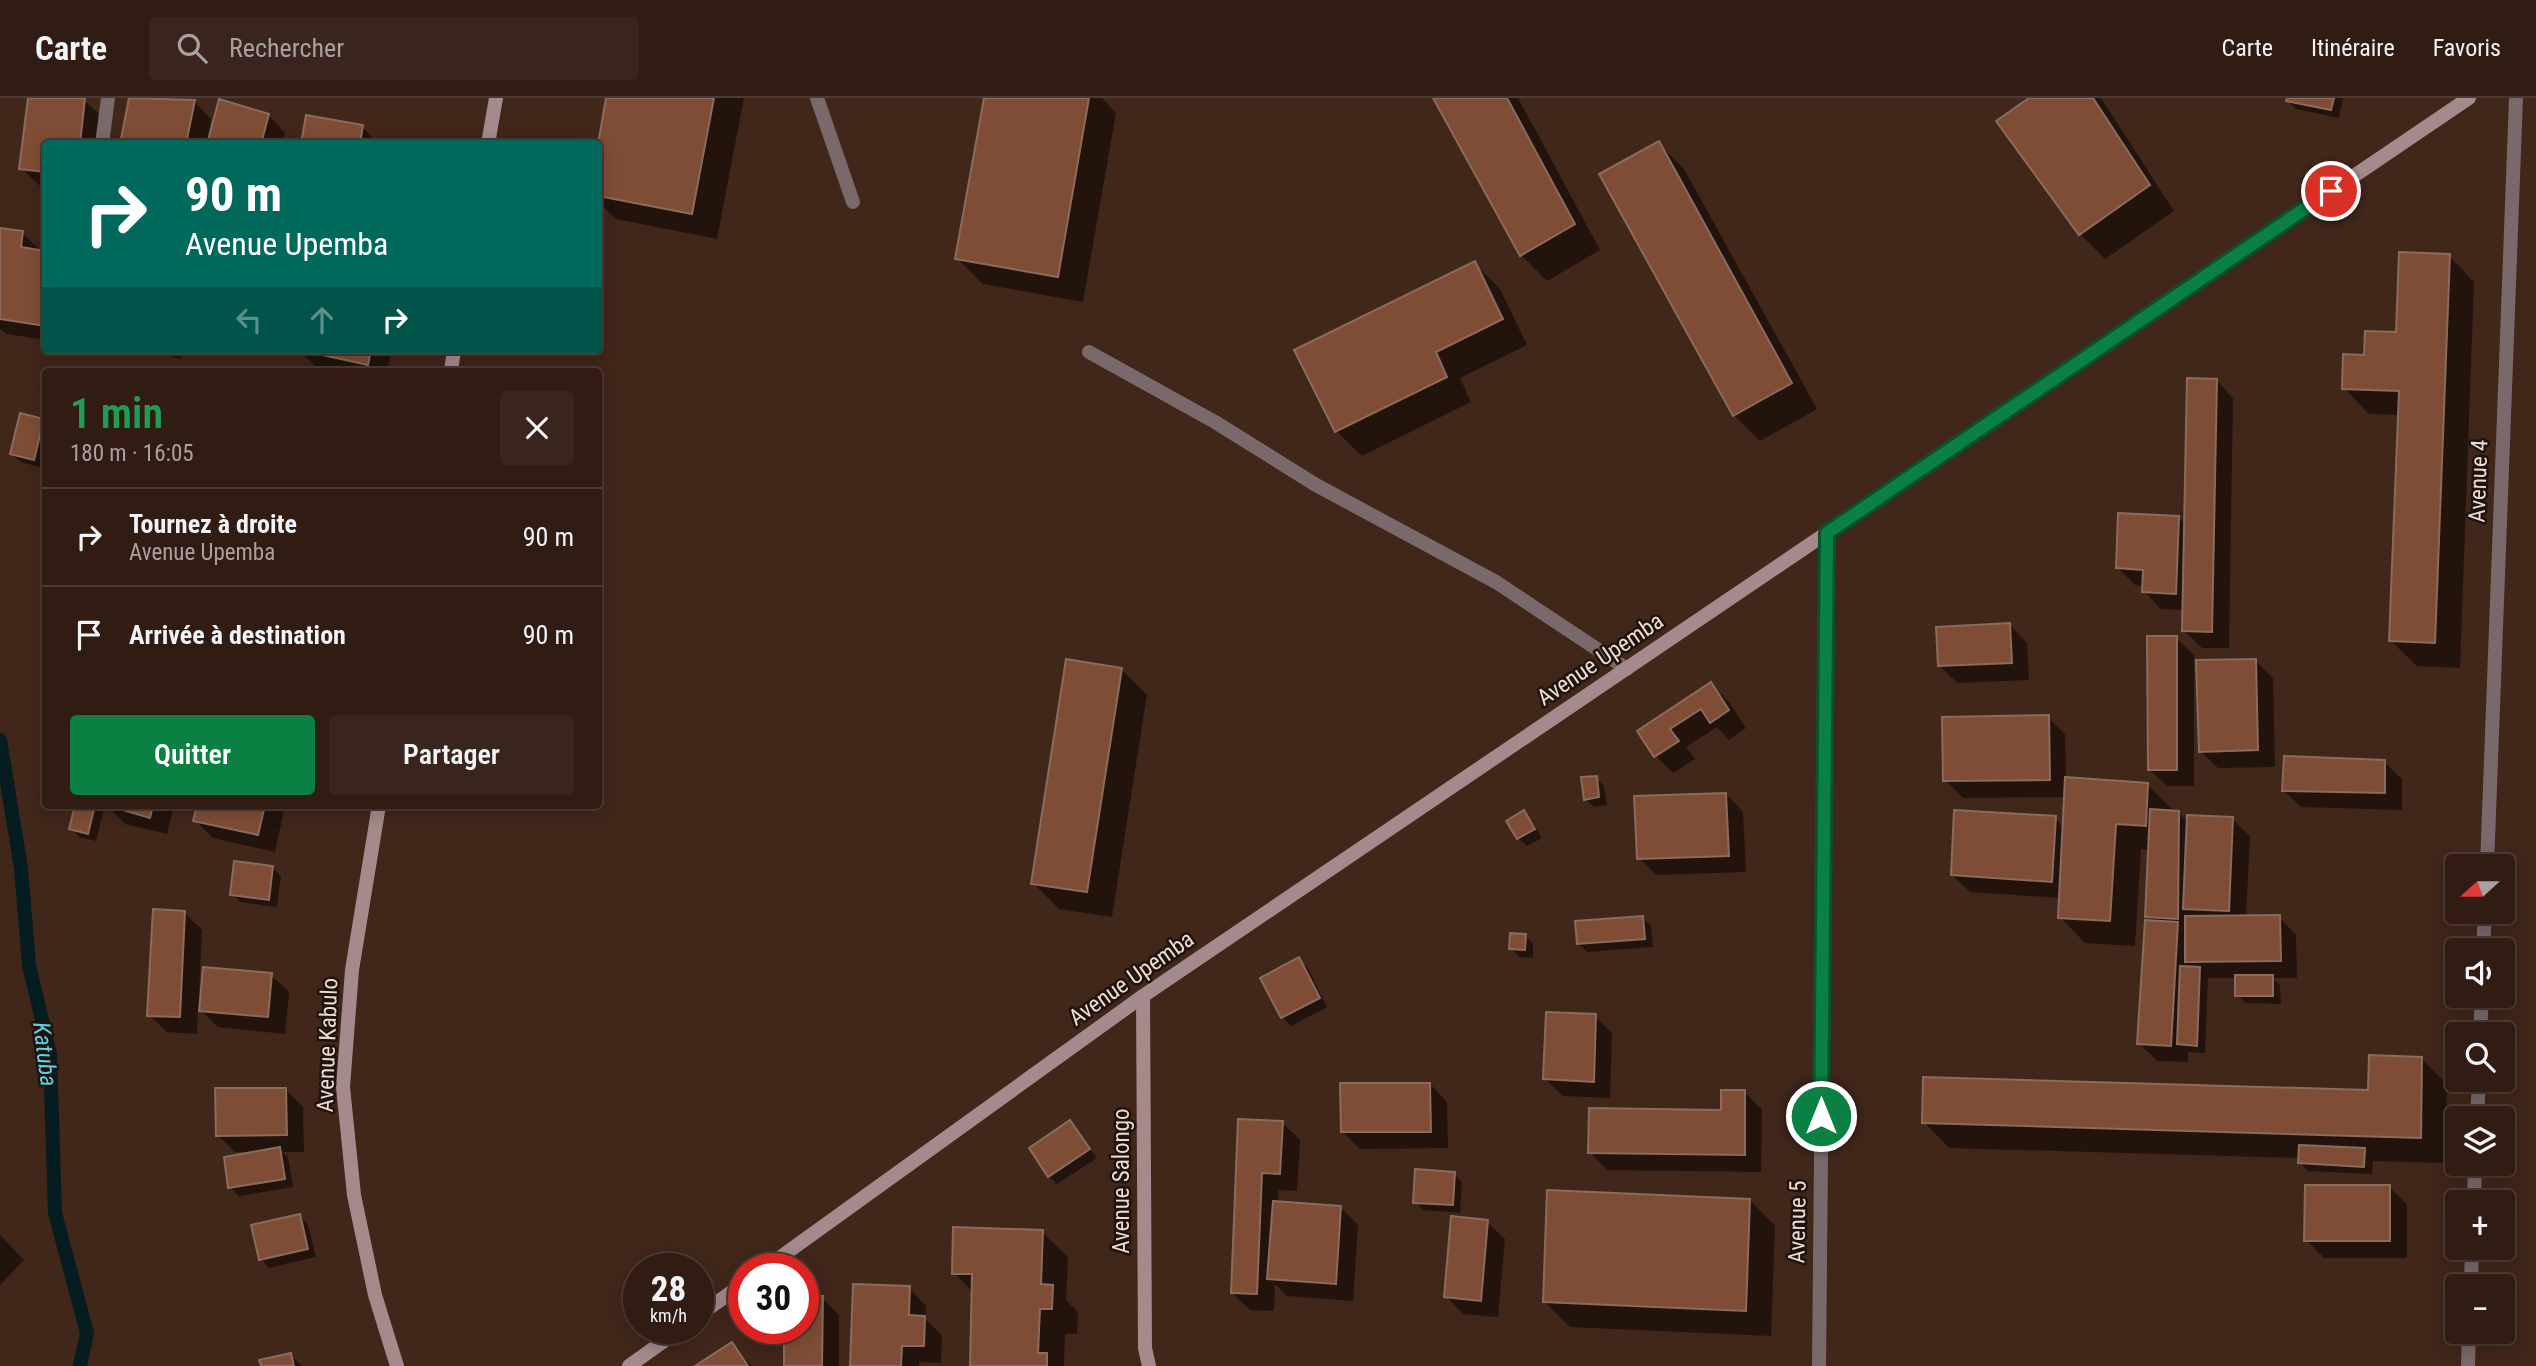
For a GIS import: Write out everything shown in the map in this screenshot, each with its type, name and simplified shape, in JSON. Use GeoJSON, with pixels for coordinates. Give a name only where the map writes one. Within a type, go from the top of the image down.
{"type":"FeatureCollection","features":[{"type":"Feature","properties":{"kind":"street"},"geometry":{"type":"LineString","coordinates":[[103,140],[108,98]]}},
{"type":"Feature","properties":{"kind":"street"},"geometry":{"type":"LineString","coordinates":[[489,140],[496,98]]}},
{"type":"Feature","properties":{"kind":"street"},"geometry":{"type":"LineString","coordinates":[[817,98],[853,202]]}},
{"type":"Feature","properties":{"kind":"street","name":"Avenue Upemba"},"geometry":{"type":"LineString","coordinates":[[786,1253],[1143,996],[2469,98]]}},
{"type":"Feature","properties":{"kind":"street","name":"Avenue 4"},"geometry":{"type":"LineString","coordinates":[[2487,854],[2516,98]]}},
{"type":"Feature","properties":{"kind":"street"},"geometry":{"type":"LineString","coordinates":[[1089,352],[1215,422],[1316,485],[1496,582],[1627,669]]}},
{"type":"Feature","properties":{"kind":"street","name":"Avenue 5"},"geometry":{"type":"LineString","coordinates":[[1819,1366],[1827,533]]}},
{"type":"Feature","properties":{"kind":"street","name":"Avenue Kabulo"},"geometry":{"type":"LineString","coordinates":[[378,809],[352,970],[343,1087],[354,1195],[375,1295],[397,1366]]}},
{"type":"Feature","properties":{"kind":"street","name":"Avenue Salongo"},"geometry":{"type":"LineString","coordinates":[[1143,996],[1145,1348],[1149,1366]]}},
{"type":"Feature","properties":{"kind":"street"},"geometry":{"type":"LineString","coordinates":[[629,1366],[660,1344]]}},
{"type":"Feature","properties":{"kind":"street"},"geometry":{"type":"LineString","coordinates":[[2468,1366],[2469,1344]]}},
{"type":"Feature","properties":{"kind":"building"},"geometry":{"type":"Polygon","coordinates":[[[28,98],[85,98],[80,140],[42,140],[42,172],[19,169],[28,98]]]}},
{"type":"Feature","properties":{"kind":"building"},"geometry":{"type":"Polygon","coordinates":[[[129,98],[195,100],[187,140],[121,140],[129,98]]]}},
{"type":"Feature","properties":{"kind":"building"},"geometry":{"type":"Polygon","coordinates":[[[606,98],[714,98],[692,214],[602,197],[602,140],[599,140],[606,98]]]}},
{"type":"Feature","properties":{"kind":"building"},"geometry":{"type":"Polygon","coordinates":[[[984,98],[1089,98],[1058,277],[955,259],[984,98]]]}},
{"type":"Feature","properties":{"kind":"building"},"geometry":{"type":"Polygon","coordinates":[[[1433,98],[1507,98],[1575,224],[1520,256],[1433,98]]]}},
{"type":"Feature","properties":{"kind":"building"},"geometry":{"type":"Polygon","coordinates":[[[2029,98],[2093,98],[2150,185],[2079,235],[1996,121],[2029,98]]]}},
{"type":"Feature","properties":{"kind":"building"},"geometry":{"type":"Polygon","coordinates":[[[2287,98],[2334,98],[2331,110],[2286,101],[2287,98]]]}},
{"type":"Feature","properties":{"kind":"building"},"geometry":{"type":"Polygon","coordinates":[[[219,99],[269,114],[262,140],[208,140],[219,99]]]}},
{"type":"Feature","properties":{"kind":"building"},"geometry":{"type":"Polygon","coordinates":[[[306,115],[363,125],[361,140],[302,140],[306,115]]]}},
{"type":"Feature","properties":{"kind":"building"},"geometry":{"type":"Polygon","coordinates":[[[1659,141],[1792,383],[1733,416],[1599,174],[1659,141]]]}},
{"type":"Feature","properties":{"kind":"building"},"geometry":{"type":"Polygon","coordinates":[[[0,228],[23,231],[21,247],[42,250],[42,325],[0,319],[0,228]]]}},
{"type":"Feature","properties":{"kind":"building"},"geometry":{"type":"Polygon","coordinates":[[[2399,252],[2450,254],[2435,643],[2389,641],[2399,391],[2342,389],[2343,354],[2364,355],[2365,331],[2396,332],[2399,252]]]}},
{"type":"Feature","properties":{"kind":"building"},"geometry":{"type":"Polygon","coordinates":[[[1475,261],[1503,319],[1436,352],[1447,377],[1335,432],[1294,350],[1475,261]]]}},
{"type":"Feature","properties":{"kind":"building"},"geometry":{"type":"Polygon","coordinates":[[[318,354],[370,354],[368,365],[318,354]]]}},
{"type":"Feature","properties":{"kind":"building"},"geometry":{"type":"Polygon","coordinates":[[[2187,378],[2217,379],[2212,632],[2182,631],[2187,378]]]}},
{"type":"Feature","properties":{"kind":"building"},"geometry":{"type":"Polygon","coordinates":[[[20,413],[42,418],[34,460],[10,454],[20,413]]]}},
{"type":"Feature","properties":{"kind":"building"},"geometry":{"type":"Polygon","coordinates":[[[2118,513],[2179,516],[2176,594],[2142,592],[2143,570],[2116,568],[2118,513]]]}},
{"type":"Feature","properties":{"kind":"building"},"geometry":{"type":"Polygon","coordinates":[[[2010,623],[2012,663],[1938,666],[1936,627],[2010,623]]]}},
{"type":"Feature","properties":{"kind":"building"},"geometry":{"type":"Polygon","coordinates":[[[2147,636],[2177,636],[2177,770],[2148,770],[2147,636]]]}},
{"type":"Feature","properties":{"kind":"building"},"geometry":{"type":"Polygon","coordinates":[[[1066,659],[1122,668],[1087,892],[1031,884],[1066,659]]]}},
{"type":"Feature","properties":{"kind":"building"},"geometry":{"type":"Polygon","coordinates":[[[2256,659],[2258,750],[2199,752],[2196,660],[2256,659]]]}},
{"type":"Feature","properties":{"kind":"building"},"geometry":{"type":"Polygon","coordinates":[[[1711,682],[1729,710],[1710,723],[1701,709],[1670,729],[1679,741],[1654,757],[1637,731],[1711,682]]]}},
{"type":"Feature","properties":{"kind":"building"},"geometry":{"type":"Polygon","coordinates":[[[2049,715],[2050,780],[1943,781],[1942,717],[2049,715]]]}},
{"type":"Feature","properties":{"kind":"building"},"geometry":{"type":"Polygon","coordinates":[[[2284,756],[2385,760],[2385,793],[2282,791],[2284,756]]]}},
{"type":"Feature","properties":{"kind":"building"},"geometry":{"type":"Polygon","coordinates":[[[1597,776],[1599,797],[1584,800],[1581,777],[1597,776]]]}},
{"type":"Feature","properties":{"kind":"building"},"geometry":{"type":"Polygon","coordinates":[[[2065,777],[2148,783],[2146,826],[2116,824],[2110,921],[2058,918],[2065,777]]]}},
{"type":"Feature","properties":{"kind":"building"},"geometry":{"type":"Polygon","coordinates":[[[1726,793],[1729,856],[1637,859],[1634,796],[1726,793]]]}},
{"type":"Feature","properties":{"kind":"building"},"geometry":{"type":"Polygon","coordinates":[[[74,809],[94,809],[88,834],[69,829],[74,809]]]}},
{"type":"Feature","properties":{"kind":"building"},"geometry":{"type":"Polygon","coordinates":[[[120,809],[152,809],[150,818],[120,809]]]}},
{"type":"Feature","properties":{"kind":"building"},"geometry":{"type":"Polygon","coordinates":[[[196,809],[264,809],[258,835],[193,821],[196,809]]]}},
{"type":"Feature","properties":{"kind":"building"},"geometry":{"type":"Polygon","coordinates":[[[2150,809],[2179,811],[2178,919],[2145,917],[2150,809]]]}},
{"type":"Feature","properties":{"kind":"building"},"geometry":{"type":"Polygon","coordinates":[[[1524,810],[1535,829],[1517,839],[1506,821],[1524,810]]]}},
{"type":"Feature","properties":{"kind":"building"},"geometry":{"type":"Polygon","coordinates":[[[1954,810],[2056,816],[2052,882],[1951,875],[1954,810]]]}},
{"type":"Feature","properties":{"kind":"building"},"geometry":{"type":"Polygon","coordinates":[[[2187,815],[2233,817],[2229,911],[2183,909],[2187,815]]]}},
{"type":"Feature","properties":{"kind":"building"},"geometry":{"type":"Polygon","coordinates":[[[234,861],[273,866],[269,900],[230,895],[234,861]]]}},
{"type":"Feature","properties":{"kind":"building"},"geometry":{"type":"Polygon","coordinates":[[[153,909],[185,911],[180,1017],[147,1016],[153,909]]]}},
{"type":"Feature","properties":{"kind":"building"},"geometry":{"type":"Polygon","coordinates":[[[2280,915],[2281,961],[2185,962],[2185,916],[2280,915]]]}},
{"type":"Feature","properties":{"kind":"building"},"geometry":{"type":"Polygon","coordinates":[[[1643,916],[1645,939],[1577,944],[1575,921],[1643,916]]]}},
{"type":"Feature","properties":{"kind":"building"},"geometry":{"type":"Polygon","coordinates":[[[2145,920],[2178,922],[2171,1046],[2137,1044],[2145,920]]]}},
{"type":"Feature","properties":{"kind":"building"},"geometry":{"type":"Polygon","coordinates":[[[1510,933],[1526,934],[1525,950],[1509,949],[1510,933]]]}},
{"type":"Feature","properties":{"kind":"building"},"geometry":{"type":"Polygon","coordinates":[[[1299,957],[1320,998],[1281,1018],[1260,978],[1299,957]]]}},
{"type":"Feature","properties":{"kind":"building"},"geometry":{"type":"Polygon","coordinates":[[[2180,966],[2200,967],[2197,1046],[2177,1044],[2180,966]]]}},
{"type":"Feature","properties":{"kind":"building"},"geometry":{"type":"Polygon","coordinates":[[[203,967],[272,973],[268,1017],[199,1011],[203,967]]]}},
{"type":"Feature","properties":{"kind":"building"},"geometry":{"type":"Polygon","coordinates":[[[2235,975],[2273,975],[2273,996],[2235,996],[2235,975]]]}},
{"type":"Feature","properties":{"kind":"building"},"geometry":{"type":"Polygon","coordinates":[[[1546,1012],[1596,1014],[1594,1082],[1543,1079],[1546,1012]]]}},
{"type":"Feature","properties":{"kind":"building"},"geometry":{"type":"Polygon","coordinates":[[[2369,1055],[2422,1057],[2421,1138],[1922,1123],[1923,1077],[2368,1090],[2369,1055]]]}},
{"type":"Feature","properties":{"kind":"building"},"geometry":{"type":"Polygon","coordinates":[[[1340,1083],[1430,1083],[1431,1132],[1341,1132],[1340,1083]]]}},
{"type":"Feature","properties":{"kind":"building"},"geometry":{"type":"Polygon","coordinates":[[[215,1088],[286,1088],[287,1135],[216,1136],[215,1088]]]}},
{"type":"Feature","properties":{"kind":"building"},"geometry":{"type":"Polygon","coordinates":[[[1721,1090],[1745,1090],[1745,1155],[1588,1153],[1589,1108],[1721,1110],[1721,1090]]]}},
{"type":"Feature","properties":{"kind":"building"},"geometry":{"type":"Polygon","coordinates":[[[1238,1119],[1283,1121],[1280,1174],[1262,1173],[1257,1294],[1231,1293],[1238,1119]]]}},
{"type":"Feature","properties":{"kind":"building"},"geometry":{"type":"Polygon","coordinates":[[[1070,1120],[1090,1149],[1048,1177],[1029,1148],[1070,1120]]]}},
{"type":"Feature","properties":{"kind":"building"},"geometry":{"type":"Polygon","coordinates":[[[2299,1145],[2365,1148],[2364,1167],[2298,1163],[2299,1145]]]}},
{"type":"Feature","properties":{"kind":"building"},"geometry":{"type":"Polygon","coordinates":[[[280,1147],[285,1179],[228,1188],[224,1157],[280,1147]]]}},
{"type":"Feature","properties":{"kind":"building"},"geometry":{"type":"Polygon","coordinates":[[[1415,1169],[1455,1172],[1453,1205],[1413,1203],[1415,1169]]]}},
{"type":"Feature","properties":{"kind":"building"},"geometry":{"type":"Polygon","coordinates":[[[2305,1185],[2390,1185],[2390,1241],[2304,1241],[2305,1185]]]}},
{"type":"Feature","properties":{"kind":"building"},"geometry":{"type":"Polygon","coordinates":[[[1547,1190],[1750,1199],[1746,1311],[1543,1302],[1547,1190]]]}},
{"type":"Feature","properties":{"kind":"building"},"geometry":{"type":"Polygon","coordinates":[[[1273,1201],[1341,1206],[1336,1284],[1267,1279],[1273,1201]]]}},
{"type":"Feature","properties":{"kind":"building"},"geometry":{"type":"Polygon","coordinates":[[[300,1214],[308,1249],[259,1260],[251,1225],[300,1214]]]}},
{"type":"Feature","properties":{"kind":"building"},"geometry":{"type":"Polygon","coordinates":[[[1451,1216],[1488,1220],[1481,1301],[1444,1297],[1451,1216]]]}},
{"type":"Feature","properties":{"kind":"building"},"geometry":{"type":"Polygon","coordinates":[[[953,1227],[1043,1230],[1041,1284],[1053,1285],[1052,1309],[1040,1309],[1038,1353],[1047,1353],[1047,1366],[970,1366],[972,1274],[952,1274],[953,1227]]]}},
{"type":"Feature","properties":{"kind":"building"},"geometry":{"type":"Polygon","coordinates":[[[853,1284],[910,1286],[909,1315],[925,1316],[924,1346],[902,1346],[901,1366],[850,1366],[853,1284]]]}},
{"type":"Feature","properties":{"kind":"building"},"geometry":{"type":"Polygon","coordinates":[[[819,1296],[823,1296],[822,1366],[784,1366],[784,1344],[819,1344],[819,1296]]]}},
{"type":"Feature","properties":{"kind":"building"},"geometry":{"type":"Polygon","coordinates":[[[729,1344],[733,1344],[748,1366],[695,1366],[729,1344]]]}},
{"type":"Feature","properties":{"kind":"building"},"geometry":{"type":"Polygon","coordinates":[[[291,1353],[294,1366],[261,1366],[259,1360],[291,1353]]]}},
{"type":"Feature","properties":{"kind":"waterway","name":"Katuba"},"geometry":{"type":"LineString","coordinates":[[0,740],[21,868],[29,965],[50,1054],[55,1213],[87,1333],[80,1366]]}},
{"type":"Feature","properties":{"kind":"route"},"geometry":{"type":"LineString","coordinates":[[1821,1116],[1827,533],[2331,191]]}}]}
